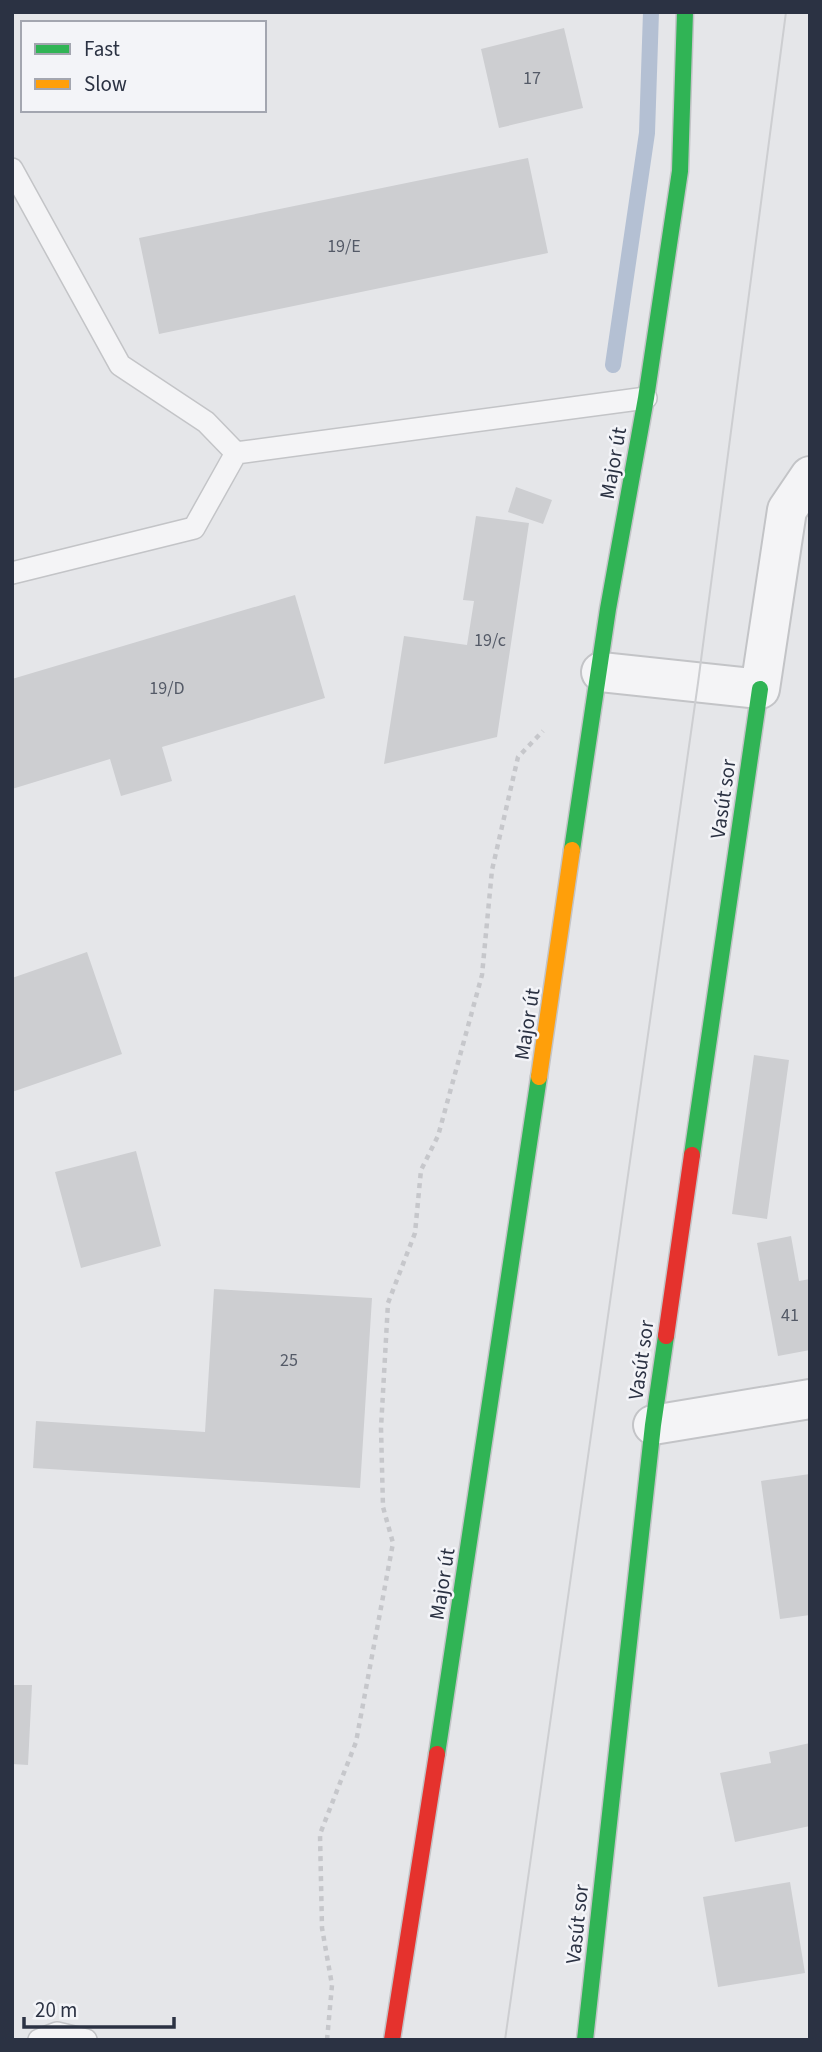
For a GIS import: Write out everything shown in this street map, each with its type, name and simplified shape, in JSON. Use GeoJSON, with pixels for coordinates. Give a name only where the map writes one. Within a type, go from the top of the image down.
{"type":"FeatureCollection","features":[{"type":"Feature","properties":{"kind":"street","name":"Major út"},"geometry":{"type":"LineString","coordinates":[[392,2040],[601,672],[608,610],[646,398],[680,171],[685,12]]}},
{"type":"Feature","properties":{"kind":"street"},"geometry":{"type":"LineString","coordinates":[[601,672],[760,689],[787,510],[810,476]]}},
{"type":"Feature","properties":{"kind":"street","name":"Vasút sor"},"geometry":{"type":"LineString","coordinates":[[585,2040],[653,1425],[760,689]]}},
{"type":"Feature","properties":{"kind":"street"},"geometry":{"type":"LineString","coordinates":[[653,1425],[810,1399]]}},
{"type":"Feature","properties":{"kind":"lane"},"geometry":{"type":"LineString","coordinates":[[12,169],[120,365],[206,422],[236,453]]}},
{"type":"Feature","properties":{"kind":"lane"},"geometry":{"type":"LineString","coordinates":[[236,453],[646,398]]}},
{"type":"Feature","properties":{"kind":"lane"},"geometry":{"type":"LineString","coordinates":[[12,573],[194,528],[236,453]]}},
{"type":"Feature","properties":{"kind":"lane"},"geometry":{"type":"LineString","coordinates":[[39,2040],[57,2033],[86,2040]]}},
{"type":"Feature","properties":{"kind":"path"},"geometry":{"type":"LineString","coordinates":[[327,2040],[332,1985],[322,1928],[320,1834],[356,1742],[393,1543],[383,1507],[381,1428],[388,1303],[415,1233],[421,1170],[438,1136],[482,975],[492,870],[518,757],[546,729]]}},
{"type":"Feature","properties":{"kind":"building"},"geometry":{"type":"Polygon","coordinates":[[[564,28],[583,108],[499,128],[481,49],[564,28]]]}},
{"type":"Feature","properties":{"kind":"building"},"geometry":{"type":"Polygon","coordinates":[[[528,158],[548,253],[159,334],[139,238],[528,158]]]}},
{"type":"Feature","properties":{"kind":"building"},"geometry":{"type":"Polygon","coordinates":[[[516,487],[552,500],[543,524],[508,512],[516,487]]]}},
{"type":"Feature","properties":{"kind":"building"},"geometry":{"type":"Polygon","coordinates":[[[476,516],[529,523],[497,737],[384,764],[404,636],[467,645],[474,601],[463,600],[476,516]]]}},
{"type":"Feature","properties":{"kind":"building"},"geometry":{"type":"Polygon","coordinates":[[[295,595],[325,698],[162,747],[172,781],[121,796],[110,759],[12,789],[12,679],[295,595]]]}},
{"type":"Feature","properties":{"kind":"building"},"geometry":{"type":"Polygon","coordinates":[[[87,952],[122,1054],[12,1092],[12,978],[87,952]]]}},
{"type":"Feature","properties":{"kind":"building"},"geometry":{"type":"Polygon","coordinates":[[[754,1055],[789,1060],[767,1219],[732,1214],[754,1055]]]}},
{"type":"Feature","properties":{"kind":"building"},"geometry":{"type":"Polygon","coordinates":[[[136,1151],[161,1246],[81,1268],[55,1172],[136,1151]]]}},
{"type":"Feature","properties":{"kind":"building"},"geometry":{"type":"Polygon","coordinates":[[[791,1236],[799,1281],[810,1279],[810,1350],[778,1356],[757,1243],[791,1236]]]}},
{"type":"Feature","properties":{"kind":"building"},"geometry":{"type":"Polygon","coordinates":[[[214,1289],[372,1298],[360,1488],[33,1468],[36,1421],[205,1432],[214,1289]]]}},
{"type":"Feature","properties":{"kind":"building"},"geometry":{"type":"Polygon","coordinates":[[[810,1474],[810,1615],[780,1619],[761,1481],[810,1474]]]}},
{"type":"Feature","properties":{"kind":"building"},"geometry":{"type":"Polygon","coordinates":[[[12,1685],[32,1685],[28,1765],[12,1764],[12,1685]]]}},
{"type":"Feature","properties":{"kind":"building"},"geometry":{"type":"Polygon","coordinates":[[[810,1743],[810,1826],[735,1842],[720,1773],[771,1763],[769,1752],[810,1743]]]}},
{"type":"Feature","properties":{"kind":"building"},"geometry":{"type":"Polygon","coordinates":[[[790,1882],[805,1973],[718,1987],[703,1897],[790,1882]]]}},
{"type":"Feature","properties":{"kind":"waterway"},"geometry":{"type":"LineString","coordinates":[[613,365],[647,133],[651,12]]}},
{"type":"Feature","properties":{"kind":"tram line"},"geometry":{"type":"LineString","coordinates":[[505,2040],[698,683],[786,12]]}},
{"type":"Feature","properties":{"kind":"traffic: fast"},"geometry":{"type":"LineString","coordinates":[[572,850],[608,609],[646,398],[680,171],[685,12]]}},
{"type":"Feature","properties":{"kind":"traffic: fast"},"geometry":{"type":"LineString","coordinates":[[692,1155],[760,689]]}},
{"type":"Feature","properties":{"kind":"traffic: fast"},"geometry":{"type":"LineString","coordinates":[[437,1754],[539,1077]]}},
{"type":"Feature","properties":{"kind":"traffic: fast"},"geometry":{"type":"LineString","coordinates":[[585,2040],[653,1425],[666,1336]]}},
{"type":"Feature","properties":{"kind":"traffic: slow"},"geometry":{"type":"LineString","coordinates":[[539,1077],[572,850]]}},
{"type":"Feature","properties":{"kind":"traffic: jam"},"geometry":{"type":"LineString","coordinates":[[666,1336],[692,1155]]}},
{"type":"Feature","properties":{"kind":"traffic: jam"},"geometry":{"type":"LineString","coordinates":[[392,2040],[437,1754]]}}]}
